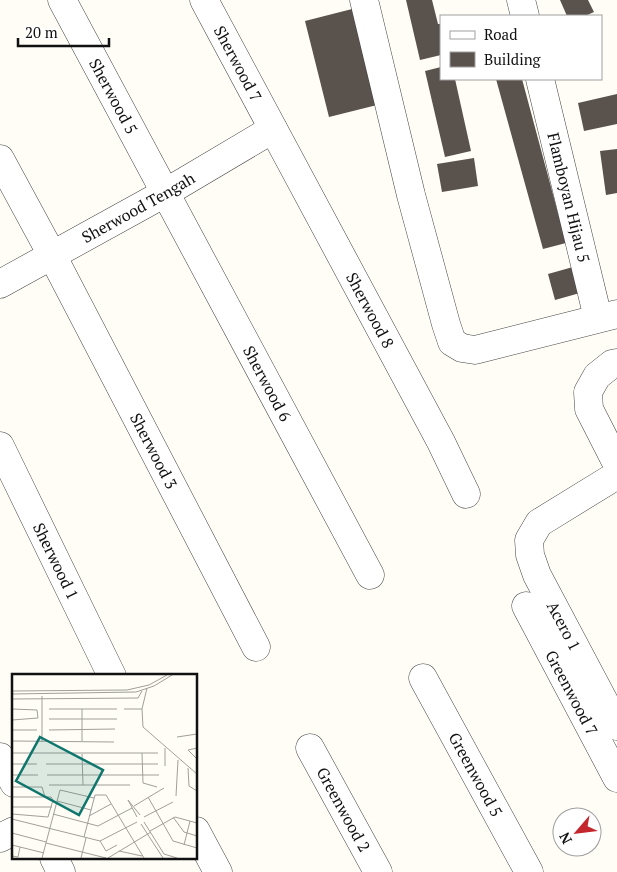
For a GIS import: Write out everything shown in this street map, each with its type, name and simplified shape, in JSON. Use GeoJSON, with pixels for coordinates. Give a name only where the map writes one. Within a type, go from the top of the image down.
{"type":"FeatureCollection","features":[{"type":"Feature","properties":{"kind":"street","name":"Sherwood 5"},"geometry":{"type":"LineString","coordinates":[[62,0],[165,192]]}},
{"type":"Feature","properties":{"kind":"street","name":"Sherwood 7"},"geometry":{"type":"LineString","coordinates":[[204,0],[273,129]]}},
{"type":"Feature","properties":{"kind":"street"},"geometry":{"type":"LineString","coordinates":[[364,0],[411,195],[452,342],[462,348],[475,350],[607,316]]}},
{"type":"Feature","properties":{"kind":"street"},"geometry":{"type":"LineString","coordinates":[[521,0],[525,15]]}},
{"type":"Feature","properties":{"kind":"street","name":"Flamboyan Hijau 5"},"geometry":{"type":"LineString","coordinates":[[540,80],[607,316]]}},
{"type":"Feature","properties":{"kind":"street","name":"Sherwood Tengah"},"geometry":{"type":"LineString","coordinates":[[0,284],[273,129]]}},
{"type":"Feature","properties":{"kind":"street","name":"Sherwood 8"},"geometry":{"type":"LineString","coordinates":[[273,129],[441,442],[466,494]]}},
{"type":"Feature","properties":{"kind":"street","name":"Sherwood 3"},"geometry":{"type":"LineString","coordinates":[[0,159],[256,647]]}},
{"type":"Feature","properties":{"kind":"street","name":"Sherwood 6"},"geometry":{"type":"LineString","coordinates":[[165,192],[370,575]]}},
{"type":"Feature","properties":{"kind":"street"},"geometry":{"type":"LineString","coordinates":[[617,363],[612,364],[596,376],[588,392],[589,409],[617,464]]}},
{"type":"Feature","properties":{"kind":"street","name":"Sherwood 1"},"geometry":{"type":"LineString","coordinates":[[0,446],[111,674]]}},
{"type":"Feature","properties":{"kind":"street","name":"Acero 1"},"geometry":{"type":"LineString","coordinates":[[617,475],[539,523],[529,540],[530,555],[537,575],[617,726]]}},
{"type":"Feature","properties":{"kind":"street","name":"Greenwood 7"},"geometry":{"type":"LineString","coordinates":[[526,606],[617,778]]}},
{"type":"Feature","properties":{"kind":"street","name":"Greenwood 5"},"geometry":{"type":"LineString","coordinates":[[423,678],[529,872]]}},
{"type":"Feature","properties":{"kind":"street","name":"Greenwood 2"},"geometry":{"type":"LineString","coordinates":[[310,748],[378,872]]}},
{"type":"Feature","properties":{"kind":"street"},"geometry":{"type":"LineString","coordinates":[[0,757],[12,779]]}},
{"type":"Feature","properties":{"kind":"street"},"geometry":{"type":"LineString","coordinates":[[0,838],[12,832]]}},
{"type":"Feature","properties":{"kind":"street"},"geometry":{"type":"LineString","coordinates":[[198,835],[218,872]]}},
{"type":"Feature","properties":{"kind":"street"},"geometry":{"type":"LineString","coordinates":[[55,860],[61,872]]}},
{"type":"Feature","properties":{"kind":"building"},"geometry":{"type":"Polygon","coordinates":[[[406,0],[432,0],[438,24],[440,24],[440,55],[420,60],[406,0]]]}},
{"type":"Feature","properties":{"kind":"building"},"geometry":{"type":"Polygon","coordinates":[[[560,0],[588,0],[594,12],[587,15],[567,15],[560,0]]]}},
{"type":"Feature","properties":{"kind":"building"},"geometry":{"type":"Polygon","coordinates":[[[352,9],[377,105],[329,117],[305,21],[352,9]]]}},
{"type":"Feature","properties":{"kind":"building"},"geometry":{"type":"Polygon","coordinates":[[[440,67],[440,80],[455,80],[471,151],[445,157],[425,71],[440,67]]]}},
{"type":"Feature","properties":{"kind":"building"},"geometry":{"type":"Polygon","coordinates":[[[496,80],[522,80],[566,243],[543,249],[496,80]]]}},
{"type":"Feature","properties":{"kind":"building"},"geometry":{"type":"Polygon","coordinates":[[[617,94],[617,124],[584,131],[578,103],[617,94]]]}},
{"type":"Feature","properties":{"kind":"building"},"geometry":{"type":"Polygon","coordinates":[[[617,149],[617,193],[606,195],[600,151],[617,149]]]}},
{"type":"Feature","properties":{"kind":"building"},"geometry":{"type":"Polygon","coordinates":[[[474,158],[478,186],[442,192],[437,164],[474,158]]]}},
{"type":"Feature","properties":{"kind":"building"},"geometry":{"type":"Polygon","coordinates":[[[580,265],[587,291],[555,300],[548,274],[580,265]]]}}]}
